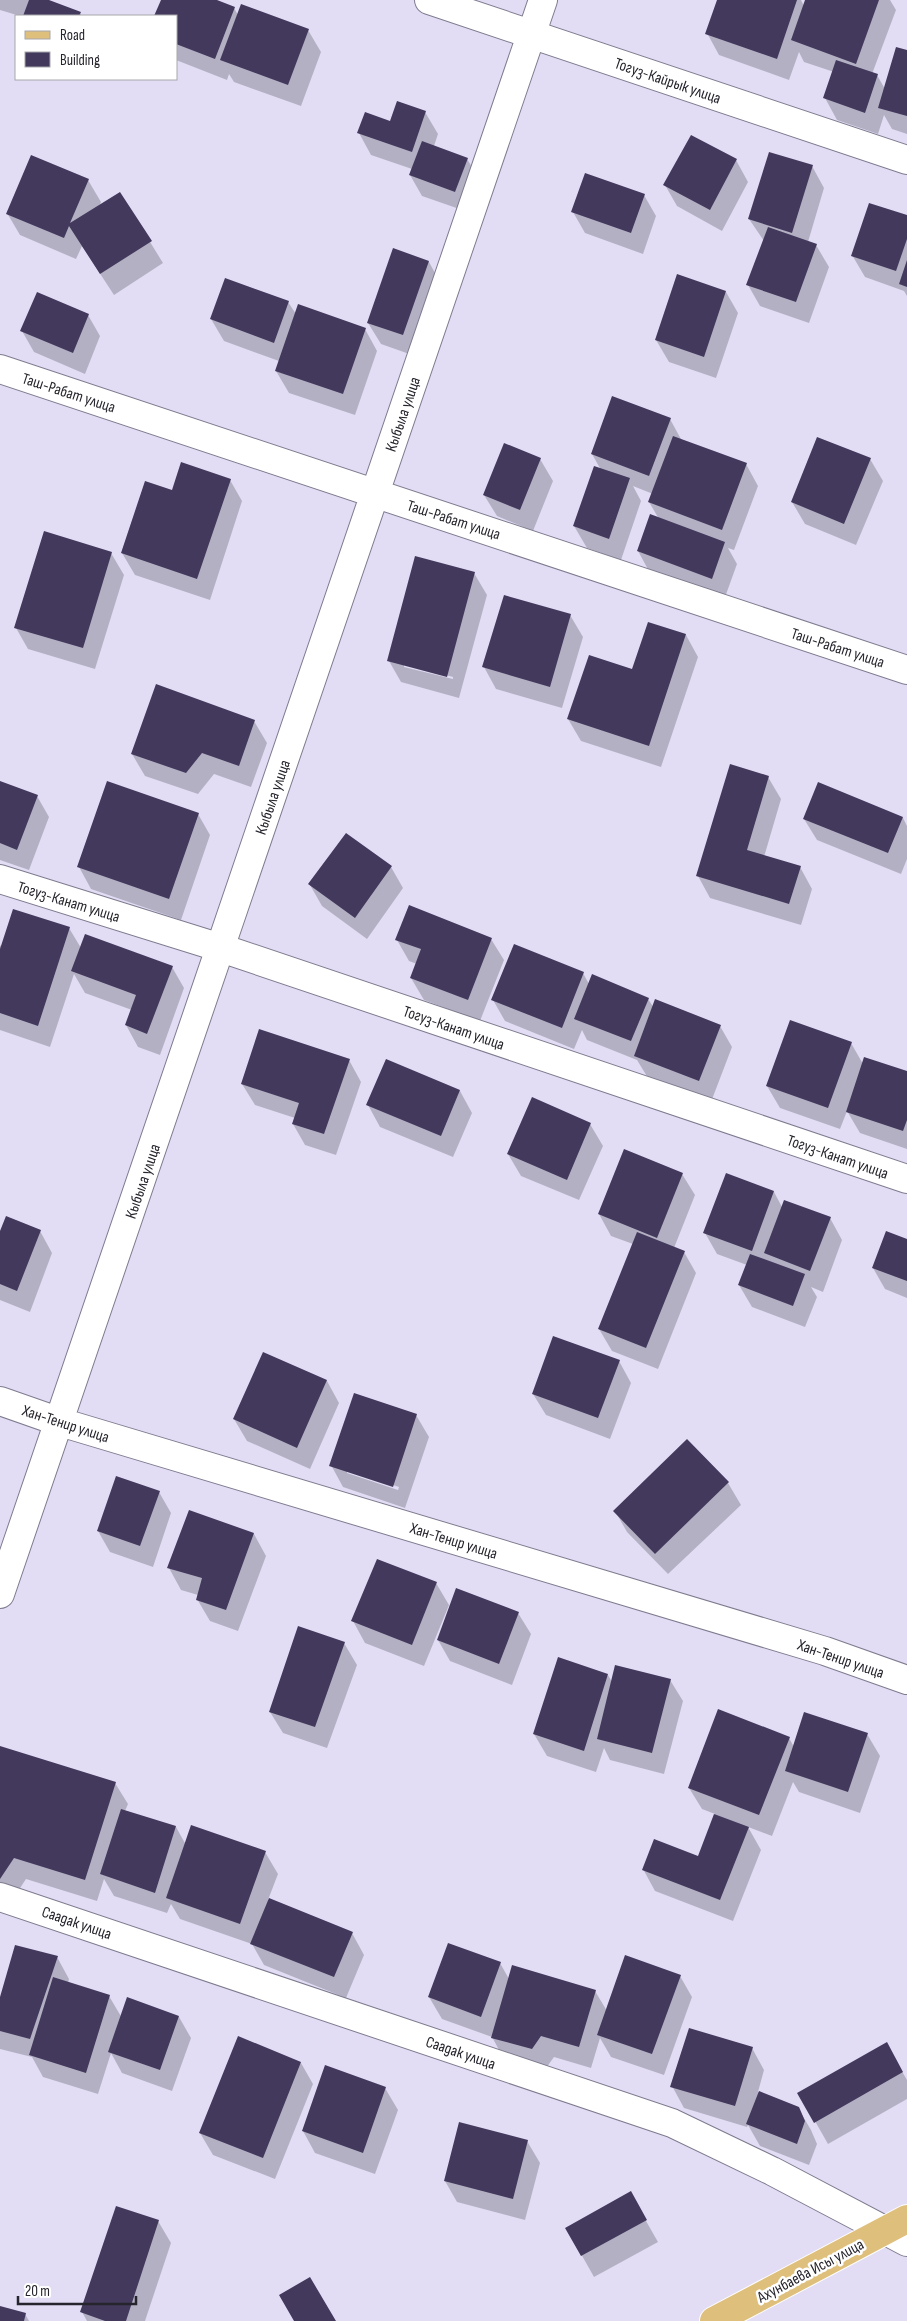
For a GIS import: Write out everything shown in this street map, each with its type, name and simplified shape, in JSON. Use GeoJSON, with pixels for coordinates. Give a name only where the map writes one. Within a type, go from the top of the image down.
{"type":"FeatureCollection","features":[{"type":"Feature","properties":{"kind":"main road","name":"Ахунбаева Исы улица"},"geometry":{"type":"LineString","coordinates":[[714,2321],[900,2230]]}},
{"type":"Feature","properties":{"kind":"street","name":"Тогуз-Кайрык улица"},"geometry":{"type":"LineString","coordinates":[[429,0],[907,160]]}},
{"type":"Feature","properties":{"kind":"street","name":"Кыбыла улица"},"geometry":{"type":"LineString","coordinates":[[0,1594],[543,0]]}},
{"type":"Feature","properties":{"kind":"street","name":"Таш-Рабат улица"},"geometry":{"type":"LineString","coordinates":[[0,369],[907,670]]}},
{"type":"Feature","properties":{"kind":"street","name":"Тогуз-Канат улица"},"geometry":{"type":"LineString","coordinates":[[0,879],[221,948],[907,1179]]}},
{"type":"Feature","properties":{"kind":"street","name":"Хан-Тенир улица"},"geometry":{"type":"LineString","coordinates":[[0,1401],[60,1422],[825,1651],[907,1680]]}},
{"type":"Feature","properties":{"kind":"street","name":"Саадак улица"},"geometry":{"type":"LineString","coordinates":[[0,1896],[672,2123],[900,2230]]}},
{"type":"Feature","properties":{"kind":"building"},"geometry":{"type":"Polygon","coordinates":[[[29,0],[49,0],[81,12],[80,15],[23,15],[29,0]]]}},
{"type":"Feature","properties":{"kind":"building"},"geometry":{"type":"Polygon","coordinates":[[[161,0],[217,0],[235,7],[215,59],[178,45],[178,15],[154,15],[161,0]]]}},
{"type":"Feature","properties":{"kind":"building"},"geometry":{"type":"Polygon","coordinates":[[[717,0],[797,0],[777,59],[705,34],[717,0]]]}},
{"type":"Feature","properties":{"kind":"building"},"geometry":{"type":"Polygon","coordinates":[[[805,0],[879,0],[856,64],[791,40],[805,0]]]}},
{"type":"Feature","properties":{"kind":"building"},"geometry":{"type":"Polygon","coordinates":[[[241,4],[309,29],[288,85],[220,60],[241,4]]]}},
{"type":"Feature","properties":{"kind":"building"},"geometry":{"type":"Polygon","coordinates":[[[896,47],[907,50],[907,116],[878,108],[896,47]]]}},
{"type":"Feature","properties":{"kind":"building"},"geometry":{"type":"Polygon","coordinates":[[[836,60],[878,74],[865,113],[823,98],[836,60]]]}},
{"type":"Feature","properties":{"kind":"building"},"geometry":{"type":"Polygon","coordinates":[[[397,101],[426,111],[412,152],[357,133],[365,112],[390,121],[397,101]]]}},
{"type":"Feature","properties":{"kind":"building"},"geometry":{"type":"Polygon","coordinates":[[[691,135],[737,159],[710,210],[663,185],[691,135]]]}},
{"type":"Feature","properties":{"kind":"building"},"geometry":{"type":"Polygon","coordinates":[[[422,141],[468,158],[455,192],[409,175],[422,141]]]}},
{"type":"Feature","properties":{"kind":"building"},"geometry":{"type":"Polygon","coordinates":[[[769,152],[813,165],[792,233],[748,219],[769,152]]]}},
{"type":"Feature","properties":{"kind":"building"},"geometry":{"type":"Polygon","coordinates":[[[31,155],[89,179],[70,223],[120,192],[152,241],[100,274],[69,226],[64,238],[6,214],[31,155]]]}},
{"type":"Feature","properties":{"kind":"building"},"geometry":{"type":"Polygon","coordinates":[[[585,173],[645,194],[631,233],[571,212],[585,173]]]}},
{"type":"Feature","properties":{"kind":"building"},"geometry":{"type":"Polygon","coordinates":[[[869,203],[907,215],[907,239],[896,271],[851,256],[869,203]]]}},
{"type":"Feature","properties":{"kind":"building"},"geometry":{"type":"Polygon","coordinates":[[[768,227],[817,244],[796,302],[746,285],[768,227]]]}},
{"type":"Feature","properties":{"kind":"building"},"geometry":{"type":"Polygon","coordinates":[[[393,248],[429,261],[403,335],[367,323],[393,248]]]}},
{"type":"Feature","properties":{"kind":"building"},"geometry":{"type":"Polygon","coordinates":[[[907,260],[907,287],[899,284],[907,260]]]}},
{"type":"Feature","properties":{"kind":"building"},"geometry":{"type":"Polygon","coordinates":[[[677,274],[726,291],[704,357],[655,340],[677,274]]]}},
{"type":"Feature","properties":{"kind":"building"},"geometry":{"type":"Polygon","coordinates":[[[225,278],[289,301],[274,343],[210,319],[225,278]]]}},
{"type":"Feature","properties":{"kind":"building"},"geometry":{"type":"Polygon","coordinates":[[[37,292],[89,314],[73,353],[20,331],[37,292]]]}},
{"type":"Feature","properties":{"kind":"building"},"geometry":{"type":"Polygon","coordinates":[[[298,304],[366,328],[343,394],[275,371],[298,304]]]}},
{"type":"Feature","properties":{"kind":"building"},"geometry":{"type":"Polygon","coordinates":[[[612,396],[671,418],[649,476],[591,454],[612,396]]]}},
{"type":"Feature","properties":{"kind":"building"},"geometry":{"type":"Polygon","coordinates":[[[673,436],[747,463],[722,530],[648,502],[673,436]]]}},
{"type":"Feature","properties":{"kind":"building"},"geometry":{"type":"Polygon","coordinates":[[[817,437],[871,458],[844,524],[791,502],[817,437]]]}},
{"type":"Feature","properties":{"kind":"building"},"geometry":{"type":"Polygon","coordinates":[[[504,443],[541,458],[520,510],[483,495],[504,443]]]}},
{"type":"Feature","properties":{"kind":"building"},"geometry":{"type":"Polygon","coordinates":[[[181,462],[231,479],[197,579],[121,553],[145,481],[172,490],[181,462]]]}},
{"type":"Feature","properties":{"kind":"building"},"geometry":{"type":"Polygon","coordinates":[[[594,466],[630,478],[609,539],[573,526],[594,466]]]}},
{"type":"Feature","properties":{"kind":"building"},"geometry":{"type":"Polygon","coordinates":[[[650,514],[725,542],[712,579],[637,551],[650,514]]]}},
{"type":"Feature","properties":{"kind":"building"},"geometry":{"type":"Polygon","coordinates":[[[44,531],[112,552],[83,648],[14,628],[44,531]]]}},
{"type":"Feature","properties":{"kind":"building"},"geometry":{"type":"Polygon","coordinates":[[[415,556],[475,572],[447,677],[387,661],[415,556]]]}},
{"type":"Feature","properties":{"kind":"building"},"geometry":{"type":"Polygon","coordinates":[[[504,595],[571,614],[550,687],[482,667],[504,595]]]}},
{"type":"Feature","properties":{"kind":"building"},"geometry":{"type":"Polygon","coordinates":[[[648,622],[686,634],[649,746],[567,719],[589,655],[632,669],[648,622]]]}},
{"type":"Feature","properties":{"kind":"building"},"geometry":{"type":"Polygon","coordinates":[[[156,684],[255,720],[239,766],[202,753],[186,773],[131,754],[156,684]]]}},
{"type":"Feature","properties":{"kind":"building"},"geometry":{"type":"Polygon","coordinates":[[[730,764],[769,776],[747,850],[801,866],[789,904],[696,876],[730,764]]]}},
{"type":"Feature","properties":{"kind":"building"},"geometry":{"type":"Polygon","coordinates":[[[0,781],[38,795],[17,850],[0,843],[0,781]]]}},
{"type":"Feature","properties":{"kind":"building"},"geometry":{"type":"Polygon","coordinates":[[[107,781],[199,813],[169,899],[77,867],[107,781]]]}},
{"type":"Feature","properties":{"kind":"building"},"geometry":{"type":"Polygon","coordinates":[[[818,782],[903,817],[888,853],[803,819],[818,782]]]}},
{"type":"Feature","properties":{"kind":"building"},"geometry":{"type":"Polygon","coordinates":[[[346,833],[392,866],[355,918],[308,884],[346,833]]]}},
{"type":"Feature","properties":{"kind":"building"},"geometry":{"type":"Polygon","coordinates":[[[409,905],[492,938],[468,1000],[410,978],[421,949],[395,940],[409,905]]]}},
{"type":"Feature","properties":{"kind":"building"},"geometry":{"type":"Polygon","coordinates":[[[13,909],[70,927],[38,1026],[0,1013],[0,949],[13,909]]]}},
{"type":"Feature","properties":{"kind":"building"},"geometry":{"type":"Polygon","coordinates":[[[85,934],[173,966],[147,1034],[125,1025],[136,995],[71,971],[85,934]]]}},
{"type":"Feature","properties":{"kind":"building"},"geometry":{"type":"Polygon","coordinates":[[[514,944],[584,972],[562,1028],[491,1000],[514,944]]]}},
{"type":"Feature","properties":{"kind":"building"},"geometry":{"type":"Polygon","coordinates":[[[592,974],[649,998],[631,1041],[574,1019],[592,974]]]}},
{"type":"Feature","properties":{"kind":"building"},"geometry":{"type":"Polygon","coordinates":[[[655,999],[721,1025],[699,1081],[634,1056],[655,999]]]}},
{"type":"Feature","properties":{"kind":"building"},"geometry":{"type":"Polygon","coordinates":[[[790,1020],[852,1042],[828,1108],[766,1086],[790,1020]]]}},
{"type":"Feature","properties":{"kind":"building"},"geometry":{"type":"Polygon","coordinates":[[[259,1029],[350,1059],[324,1134],[292,1124],[299,1103],[241,1084],[259,1029]]]}},
{"type":"Feature","properties":{"kind":"building"},"geometry":{"type":"Polygon","coordinates":[[[864,1057],[907,1071],[907,1120],[903,1131],[846,1112],[864,1057]]]}},
{"type":"Feature","properties":{"kind":"building"},"geometry":{"type":"Polygon","coordinates":[[[386,1059],[460,1090],[441,1136],[366,1105],[386,1059]]]}},
{"type":"Feature","properties":{"kind":"building"},"geometry":{"type":"Polygon","coordinates":[[[532,1097],[591,1123],[567,1180],[507,1154],[532,1097]]]}},
{"type":"Feature","properties":{"kind":"building"},"geometry":{"type":"Polygon","coordinates":[[[624,1149],[683,1173],[657,1238],[598,1214],[624,1149]]]}},
{"type":"Feature","properties":{"kind":"building"},"geometry":{"type":"Polygon","coordinates":[[[726,1173],[774,1191],[752,1251],[703,1233],[726,1173]]]}},
{"type":"Feature","properties":{"kind":"building"},"geometry":{"type":"Polygon","coordinates":[[[784,1200],[831,1217],[810,1271],[764,1253],[784,1200]]]}},
{"type":"Feature","properties":{"kind":"building"},"geometry":{"type":"Polygon","coordinates":[[[6,1216],[41,1230],[17,1291],[0,1284],[0,1231],[6,1216]]]}},
{"type":"Feature","properties":{"kind":"building"},"geometry":{"type":"Polygon","coordinates":[[[886,1231],[907,1239],[907,1281],[872,1268],[886,1231]]]}},
{"type":"Feature","properties":{"kind":"building"},"geometry":{"type":"Polygon","coordinates":[[[637,1232],[685,1251],[646,1348],[598,1329],[637,1232]]]}},
{"type":"Feature","properties":{"kind":"building"},"geometry":{"type":"Polygon","coordinates":[[[750,1254],[805,1274],[793,1306],[738,1285],[750,1254]]]}},
{"type":"Feature","properties":{"kind":"building"},"geometry":{"type":"Polygon","coordinates":[[[553,1336],[620,1360],[598,1418],[532,1394],[553,1336]]]}},
{"type":"Feature","properties":{"kind":"building"},"geometry":{"type":"Polygon","coordinates":[[[263,1352],[327,1380],[297,1448],[233,1419],[263,1352]]]}},
{"type":"Feature","properties":{"kind":"building"},"geometry":{"type":"Polygon","coordinates":[[[354,1393],[417,1414],[393,1487],[329,1466],[354,1393]]]}},
{"type":"Feature","properties":{"kind":"building"},"geometry":{"type":"Polygon","coordinates":[[[687,1439],[729,1482],[655,1554],[613,1511],[687,1439]]]}},
{"type":"Feature","properties":{"kind":"building"},"geometry":{"type":"Polygon","coordinates":[[[116,1476],[160,1491],[140,1546],[97,1531],[116,1476]]]}},
{"type":"Feature","properties":{"kind":"building"},"geometry":{"type":"Polygon","coordinates":[[[189,1510],[254,1533],[226,1610],[196,1600],[202,1578],[167,1568],[189,1510]]]}},
{"type":"Feature","properties":{"kind":"building"},"geometry":{"type":"Polygon","coordinates":[[[377,1559],[437,1582],[412,1645],[351,1621],[377,1559]]]}},
{"type":"Feature","properties":{"kind":"building"},"geometry":{"type":"Polygon","coordinates":[[[456,1588],[519,1612],[499,1664],[437,1640],[456,1588]]]}},
{"type":"Feature","properties":{"kind":"building"},"geometry":{"type":"Polygon","coordinates":[[[298,1626],[345,1642],[315,1727],[269,1712],[298,1626]]]}},
{"type":"Feature","properties":{"kind":"building"},"geometry":{"type":"Polygon","coordinates":[[[558,1657],[608,1674],[584,1751],[533,1734],[558,1657]]]}},
{"type":"Feature","properties":{"kind":"building"},"geometry":{"type":"Polygon","coordinates":[[[615,1665],[671,1679],[652,1753],[597,1739],[615,1665]]]}},
{"type":"Feature","properties":{"kind":"building"},"geometry":{"type":"Polygon","coordinates":[[[718,1709],[790,1737],[759,1815],[688,1788],[718,1709]]]}},
{"type":"Feature","properties":{"kind":"building"},"geometry":{"type":"Polygon","coordinates":[[[804,1712],[868,1733],[848,1792],[785,1771],[804,1712]]]}},
{"type":"Feature","properties":{"kind":"building"},"geometry":{"type":"Polygon","coordinates":[[[0,1746],[116,1782],[85,1880],[14,1858],[0,1879],[0,1746]]]}},
{"type":"Feature","properties":{"kind":"building"},"geometry":{"type":"Polygon","coordinates":[[[121,1809],[176,1826],[155,1893],[100,1874],[121,1809]]]}},
{"type":"Feature","properties":{"kind":"building"},"geometry":{"type":"Polygon","coordinates":[[[714,1814],[749,1827],[720,1900],[642,1870],[654,1839],[698,1856],[714,1814]]]}},
{"type":"Feature","properties":{"kind":"building"},"geometry":{"type":"Polygon","coordinates":[[[191,1825],[266,1851],[240,1924],[166,1898],[191,1825]]]}},
{"type":"Feature","properties":{"kind":"building"},"geometry":{"type":"Polygon","coordinates":[[[269,1898],[353,1932],[334,1977],[250,1944],[269,1898]]]}},
{"type":"Feature","properties":{"kind":"building"},"geometry":{"type":"Polygon","coordinates":[[[448,1943],[501,1962],[481,2017],[428,1997],[448,1943]]]}},
{"type":"Feature","properties":{"kind":"building"},"geometry":{"type":"Polygon","coordinates":[[[15,1945],[58,1956],[30,2039],[0,2031],[0,1997],[15,1945]]]}},
{"type":"Feature","properties":{"kind":"building"},"geometry":{"type":"Polygon","coordinates":[[[625,1955],[681,1975],[652,2054],[597,2035],[625,1955]]]}},
{"type":"Feature","properties":{"kind":"building"},"geometry":{"type":"Polygon","coordinates":[[[512,1965],[596,1990],[579,2047],[541,2036],[532,2049],[491,2038],[512,1965]]]}},
{"type":"Feature","properties":{"kind":"building"},"geometry":{"type":"Polygon","coordinates":[[[53,1977],[110,1995],[86,2073],[29,2055],[53,1977]]]}},
{"type":"Feature","properties":{"kind":"building"},"geometry":{"type":"Polygon","coordinates":[[[127,1997],[179,2016],[160,2070],[108,2052],[127,1997]]]}},
{"type":"Feature","properties":{"kind":"building"},"geometry":{"type":"Polygon","coordinates":[[[689,2028],[753,2047],[735,2106],[670,2087],[689,2028]]]}},
{"type":"Feature","properties":{"kind":"building"},"geometry":{"type":"Polygon","coordinates":[[[238,2036],[301,2062],[263,2158],[199,2133],[238,2036]]]}},
{"type":"Feature","properties":{"kind":"building"},"geometry":{"type":"Polygon","coordinates":[[[887,2042],[903,2072],[814,2123],[797,2093],[887,2042]]]}},
{"type":"Feature","properties":{"kind":"building"},"geometry":{"type":"Polygon","coordinates":[[[325,2065],[386,2087],[363,2153],[302,2131],[325,2065]]]}},
{"type":"Feature","properties":{"kind":"building"},"geometry":{"type":"Polygon","coordinates":[[[759,2091],[799,2107],[805,2121],[797,2144],[746,2124],[759,2091]]]}},
{"type":"Feature","properties":{"kind":"building"},"geometry":{"type":"Polygon","coordinates":[[[459,2122],[528,2140],[513,2199],[444,2181],[459,2122]]]}},
{"type":"Feature","properties":{"kind":"building"},"geometry":{"type":"Polygon","coordinates":[[[631,2191],[647,2220],[581,2256],[565,2228],[631,2191]]]}},
{"type":"Feature","properties":{"kind":"building"},"geometry":{"type":"Polygon","coordinates":[[[116,2206],[159,2220],[126,2321],[105,2321],[80,2312],[116,2206]]]}},
{"type":"Feature","properties":{"kind":"building"},"geometry":{"type":"Polygon","coordinates":[[[310,2277],[336,2321],[294,2321],[279,2295],[310,2277]]]}},
{"type":"Feature","properties":{"kind":"building"},"geometry":{"type":"Polygon","coordinates":[[[0,2306],[26,2313],[24,2321],[0,2321],[0,2306]]]}}]}
